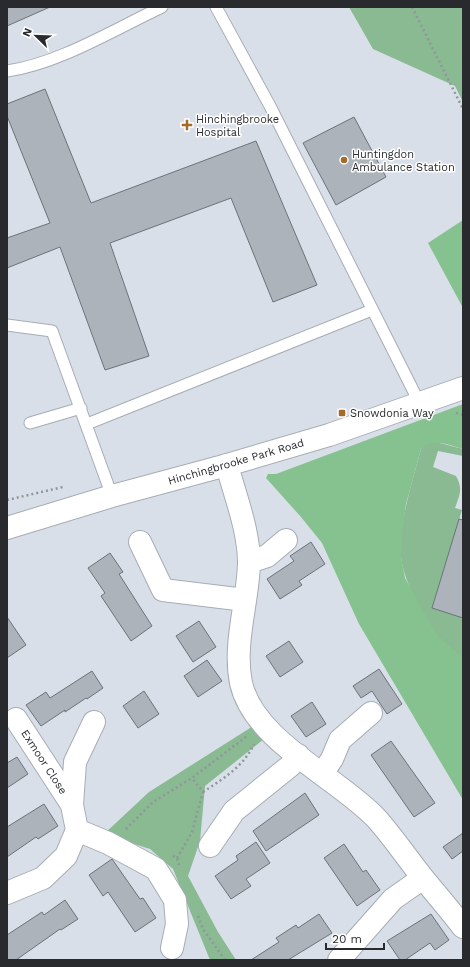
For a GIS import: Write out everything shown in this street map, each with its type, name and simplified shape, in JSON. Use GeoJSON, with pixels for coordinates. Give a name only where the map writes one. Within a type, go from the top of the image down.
{"type":"FeatureCollection","features":[{"type":"Feature","properties":{"kind":"street","name":"Hinchingbrooke Park Road"},"geometry":{"type":"LineString","coordinates":[[7,528],[112,496],[227,465],[329,435],[463,388]]}},
{"type":"Feature","properties":{"kind":"street"},"geometry":{"type":"LineString","coordinates":[[227,465],[246,538],[249,562],[240,656],[241,683],[249,705],[263,724],[298,755],[354,799],[374,817],[393,838],[463,927]]}},
{"type":"Feature","properties":{"kind":"street"},"geometry":{"type":"LineString","coordinates":[[249,562],[267,556],[286,540]]}},
{"type":"Feature","properties":{"kind":"street"},"geometry":{"type":"LineString","coordinates":[[140,542],[163,590],[245,600]]}},
{"type":"Feature","properties":{"kind":"street"},"geometry":{"type":"LineString","coordinates":[[322,774],[332,759],[340,740],[371,712]]}},
{"type":"Feature","properties":{"kind":"street","name":"Exmoor Close"},"geometry":{"type":"LineString","coordinates":[[16,718],[72,805]]}},
{"type":"Feature","properties":{"kind":"street","name":"Exmoor Close"},"geometry":{"type":"LineString","coordinates":[[77,830],[72,805],[75,762],[94,722]]}},
{"type":"Feature","properties":{"kind":"street"},"geometry":{"type":"LineString","coordinates":[[210,846],[234,811],[290,766],[298,755]]}},
{"type":"Feature","properties":{"kind":"street"},"geometry":{"type":"LineString","coordinates":[[7,893],[43,878],[66,856],[77,830],[108,843],[156,869],[175,900],[177,924],[172,948]]}},
{"type":"Feature","properties":{"kind":"street"},"geometry":{"type":"LineString","coordinates":[[340,960],[393,899],[423,878]]}},
{"type":"Feature","properties":{"kind":"lane"},"geometry":{"type":"LineString","coordinates":[[7,71],[22,69],[48,60],[162,7]]}},
{"type":"Feature","properties":{"kind":"lane"},"geometry":{"type":"LineString","coordinates":[[216,7],[270,106],[420,404]]}},
{"type":"Feature","properties":{"kind":"lane"},"geometry":{"type":"LineString","coordinates":[[86,424],[372,310]]}},
{"type":"Feature","properties":{"kind":"lane"},"geometry":{"type":"LineString","coordinates":[[7,325],[52,331],[112,496]]}},
{"type":"Feature","properties":{"kind":"lane"},"geometry":{"type":"LineString","coordinates":[[30,423],[80,408]]}},
{"type":"Feature","properties":{"kind":"path"},"geometry":{"type":"LineString","coordinates":[[412,7],[463,109]]}},
{"type":"Feature","properties":{"kind":"path"},"geometry":{"type":"LineString","coordinates":[[108,843],[122,834],[153,802],[192,778],[263,724]]}},
{"type":"Feature","properties":{"kind":"path"},"geometry":{"type":"LineString","coordinates":[[177,858],[192,832],[203,792],[224,778],[248,758],[263,724]]}},
{"type":"Feature","properties":{"kind":"path"},"geometry":{"type":"LineString","coordinates":[[192,778],[203,792]]}},
{"type":"Feature","properties":{"kind":"green space"},"geometry":{"type":"Polygon","coordinates":[[[349,7],[463,7],[463,102],[455,86],[373,49],[349,7]]]}},
{"type":"Feature","properties":{"kind":"green space"},"geometry":{"type":"Polygon","coordinates":[[[463,220],[463,308],[428,243],[463,220]]]}},
{"type":"Feature","properties":{"kind":"green space"},"geometry":{"type":"Polygon","coordinates":[[[463,404],[463,449],[441,443],[430,443],[421,449],[406,504],[401,557],[405,578],[436,634],[463,658],[463,800],[359,624],[322,543],[266,478],[268,474],[276,474],[463,404]]]}},
{"type":"Feature","properties":{"kind":"green space"},"geometry":{"type":"Polygon","coordinates":[[[432,441],[463,449],[463,456],[438,451],[433,467],[456,476],[460,485],[460,492],[455,508],[462,510],[432,608],[463,617],[463,681],[426,620],[409,586],[401,556],[402,529],[410,489],[421,449],[426,443],[432,441]]]}},
{"type":"Feature","properties":{"kind":"green space"},"geometry":{"type":"Polygon","coordinates":[[[258,723],[269,735],[205,786],[200,841],[188,876],[218,932],[236,960],[210,960],[173,869],[150,849],[104,834],[149,792],[258,723]]]}},
{"type":"Feature","properties":{"kind":"building"},"geometry":{"type":"Polygon","coordinates":[[[7,7],[50,7],[7,26],[7,7]]]}},
{"type":"Feature","properties":{"kind":"building"},"geometry":{"type":"Polygon","coordinates":[[[45,89],[91,203],[256,141],[317,285],[273,302],[231,198],[110,243],[149,356],[105,370],[60,247],[7,268],[7,238],[50,223],[7,116],[7,104],[45,89]]]}},
{"type":"Feature","properties":{"kind":"building","name":"Huntingdon Ambulance Station"},"geometry":{"type":"Polygon","coordinates":[[[354,117],[386,177],[336,205],[303,143],[354,117]]]}},
{"type":"Feature","properties":{"kind":"building"},"geometry":{"type":"Polygon","coordinates":[[[459,519],[463,520],[463,618],[432,608],[459,519]]]}},
{"type":"Feature","properties":{"kind":"building"},"geometry":{"type":"Polygon","coordinates":[[[311,542],[325,564],[299,581],[302,585],[280,599],[267,579],[294,561],[290,556],[311,542]]]}},
{"type":"Feature","properties":{"kind":"building"},"geometry":{"type":"Polygon","coordinates":[[[110,553],[123,572],[119,574],[152,626],[131,641],[101,596],[105,593],[88,568],[110,553]]]}},
{"type":"Feature","properties":{"kind":"building"},"geometry":{"type":"Polygon","coordinates":[[[7,617],[26,645],[7,658],[7,617]]]}},
{"type":"Feature","properties":{"kind":"building"},"geometry":{"type":"Polygon","coordinates":[[[199,621],[216,647],[193,662],[176,636],[199,621]]]}},
{"type":"Feature","properties":{"kind":"building"},"geometry":{"type":"Polygon","coordinates":[[[289,641],[303,662],[280,677],[266,656],[289,641]]]}},
{"type":"Feature","properties":{"kind":"building"},"geometry":{"type":"Polygon","coordinates":[[[207,660],[222,681],[198,697],[184,676],[207,660]]]}},
{"type":"Feature","properties":{"kind":"building"},"geometry":{"type":"Polygon","coordinates":[[[379,669],[402,704],[387,714],[372,691],[361,698],[353,686],[379,669]]]}},
{"type":"Feature","properties":{"kind":"building"},"geometry":{"type":"Polygon","coordinates":[[[92,671],[103,688],[41,726],[26,705],[46,692],[50,698],[92,671]]]}},
{"type":"Feature","properties":{"kind":"building"},"geometry":{"type":"Polygon","coordinates":[[[144,691],[159,714],[138,728],[123,706],[144,691]]]}},
{"type":"Feature","properties":{"kind":"building"},"geometry":{"type":"Polygon","coordinates":[[[312,702],[326,724],[306,737],[291,716],[312,702]]]}},
{"type":"Feature","properties":{"kind":"building"},"geometry":{"type":"Polygon","coordinates":[[[391,741],[435,803],[414,817],[371,755],[391,741]]]}},
{"type":"Feature","properties":{"kind":"building"},"geometry":{"type":"Polygon","coordinates":[[[17,757],[28,774],[7,788],[7,763],[17,757]]]}},
{"type":"Feature","properties":{"kind":"building"},"geometry":{"type":"Polygon","coordinates":[[[305,793],[319,815],[266,851],[253,831],[305,793]]]}},
{"type":"Feature","properties":{"kind":"building"},"geometry":{"type":"Polygon","coordinates":[[[44,804],[58,826],[38,839],[36,837],[7,857],[7,827],[44,804]]]}},
{"type":"Feature","properties":{"kind":"building"},"geometry":{"type":"Polygon","coordinates":[[[463,833],[463,851],[452,859],[443,847],[463,833]]]}},
{"type":"Feature","properties":{"kind":"building"},"geometry":{"type":"Polygon","coordinates":[[[256,842],[270,863],[246,879],[251,886],[231,899],[215,876],[238,860],[236,856],[256,842]]]}},
{"type":"Feature","properties":{"kind":"building"},"geometry":{"type":"Polygon","coordinates":[[[344,844],[363,872],[366,870],[380,890],[357,906],[324,858],[344,844]]]}},
{"type":"Feature","properties":{"kind":"building"},"geometry":{"type":"Polygon","coordinates":[[[112,859],[140,899],[143,898],[156,918],[135,932],[108,892],[103,896],[89,875],[112,859]]]}},
{"type":"Feature","properties":{"kind":"building"},"geometry":{"type":"Polygon","coordinates":[[[65,900],[78,919],[61,930],[60,929],[16,960],[7,960],[7,935],[42,912],[44,915],[65,900]]]}},
{"type":"Feature","properties":{"kind":"building"},"geometry":{"type":"Polygon","coordinates":[[[319,914],[332,933],[288,960],[251,960],[279,942],[276,938],[296,925],[298,928],[319,914]]]}},
{"type":"Feature","properties":{"kind":"building"},"geometry":{"type":"Polygon","coordinates":[[[431,914],[449,940],[435,950],[430,943],[405,960],[400,960],[387,941],[431,914]]]}},
{"type":"Feature","properties":{"kind":"place","name":"Hinchingbrooke Hospital"},"geometry":{"type":"Point","coordinates":[187,125]}},
{"type":"Feature","properties":{"kind":"place","name":"Huntingdon Ambulance Station"},"geometry":{"type":"Point","coordinates":[344,160]}},
{"type":"Feature","properties":{"kind":"place","name":"Snowdonia Way"},"geometry":{"type":"Point","coordinates":[342,413]}}]}
